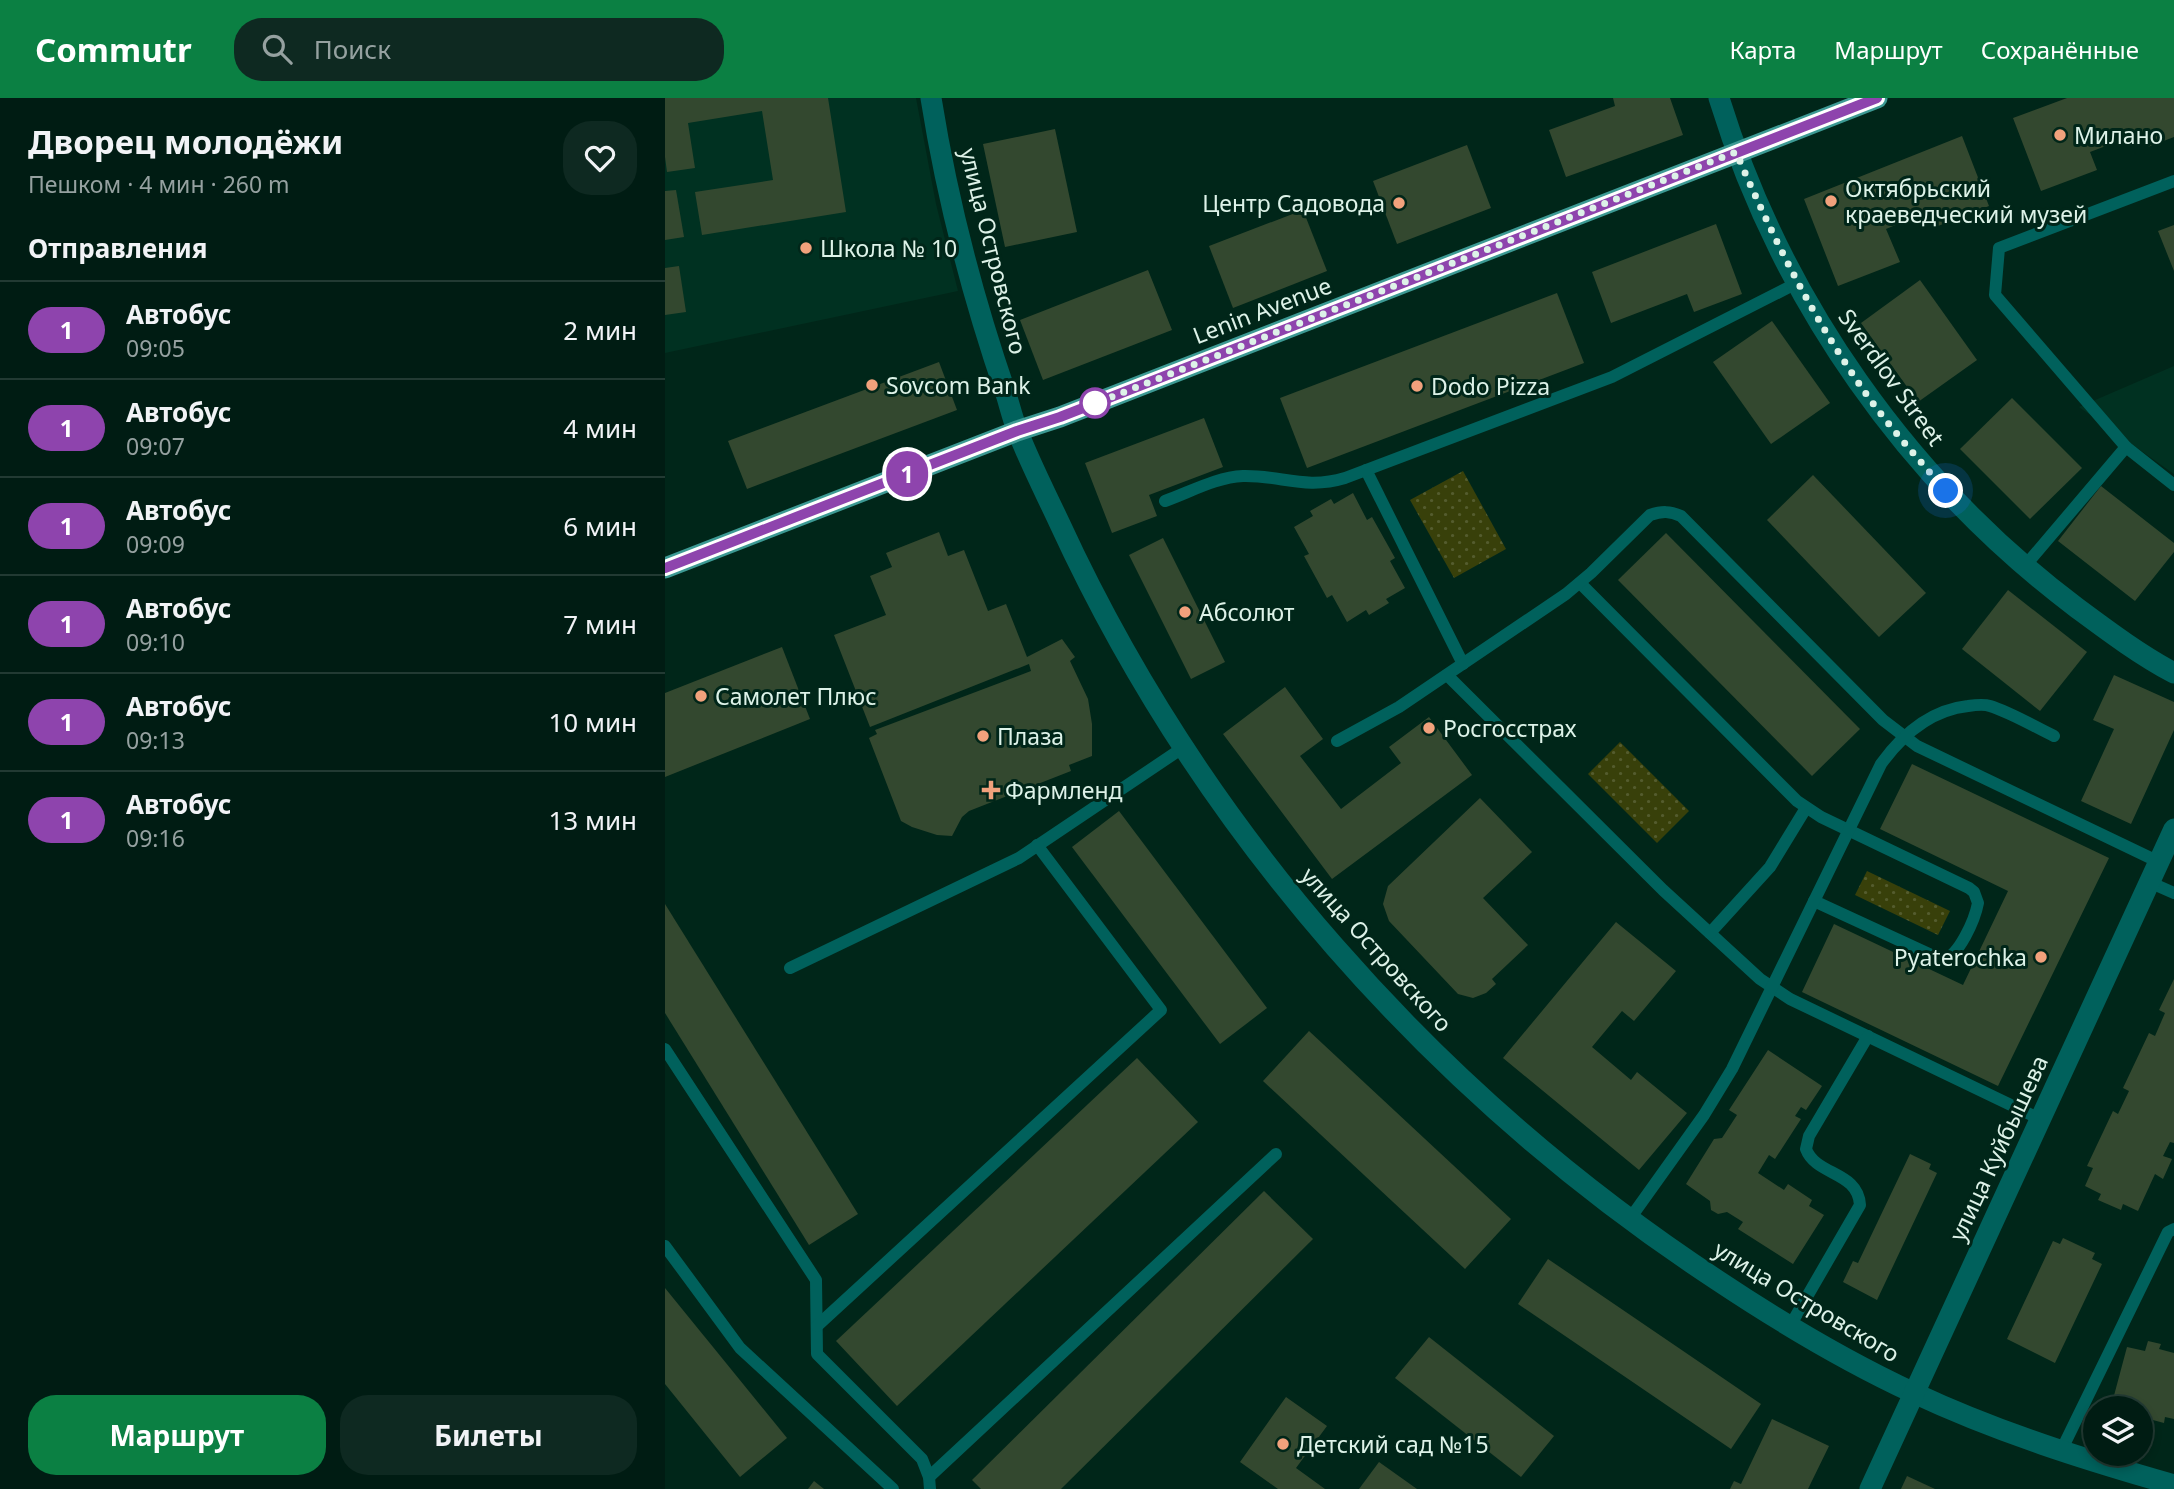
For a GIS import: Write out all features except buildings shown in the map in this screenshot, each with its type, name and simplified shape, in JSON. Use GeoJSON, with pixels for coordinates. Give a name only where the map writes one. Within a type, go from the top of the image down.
{"type":"FeatureCollection","features":[{"type":"Feature","properties":{"kind":"main road","name":"Lenin Avenue"},"geometry":{"type":"LineString","coordinates":[[665,568],[1877,98]]}},
{"type":"Feature","properties":{"kind":"street","name":"улица Островского"},"geometry":{"type":"LineString","coordinates":[[931,98],[950,201],[970,282],[1017,431],[1077,561],[1108,621],[1213,791],[1293,897],[1380,998],[1438,1058],[1525,1137],[1629,1220],[1695,1266],[1790,1326],[1914,1393],[2003,1430],[2061,1451],[2174,1485]]}},
{"type":"Feature","properties":{"kind":"street","name":"Sverdlov Street"},"geometry":{"type":"LineString","coordinates":[[1719,98],[1736,152],[1797,284],[1856,380],[1899,437],[1946,491],[2025,566],[2108,631],[2174,673]]}},
{"type":"Feature","properties":{"kind":"street","name":"улица Куйбышева"},"geometry":{"type":"LineString","coordinates":[[1870,1489],[2174,829]]}},
{"type":"Feature","properties":{"kind":"lane"},"geometry":{"type":"LineString","coordinates":[[2174,181],[1999,248],[1995,295],[2126,447],[2174,485]]}},
{"type":"Feature","properties":{"kind":"lane"},"geometry":{"type":"LineString","coordinates":[[1165,501],[1214,482],[1241,476],[1321,484],[1366,470],[1612,377],[1797,284]]}},
{"type":"Feature","properties":{"kind":"lane"},"geometry":{"type":"LineString","coordinates":[[2025,566],[2126,447]]}},
{"type":"Feature","properties":{"kind":"lane"},"geometry":{"type":"LineString","coordinates":[[1366,470],[1463,664]]}},
{"type":"Feature","properties":{"kind":"lane"},"geometry":{"type":"LineString","coordinates":[[1337,741],[1399,707],[1580,583],[1650,515],[1666,512],[1681,516],[1903,737],[2159,862]]}},
{"type":"Feature","properties":{"kind":"lane"},"geometry":{"type":"LineString","coordinates":[[1580,583],[1806,808],[1974,892],[1978,903],[1958,950],[1948,959],[1934,958],[1814,901]]}},
{"type":"Feature","properties":{"kind":"lane"},"geometry":{"type":"LineString","coordinates":[[1447,675],[1613,843],[1772,988],[2040,1119]]}},
{"type":"Feature","properties":{"kind":"lane"},"geometry":{"type":"LineString","coordinates":[[1629,1220],[1721,1089],[1881,764],[1903,737],[1940,713],[1964,706],[1987,705],[2054,736]]}},
{"type":"Feature","properties":{"kind":"lane"},"geometry":{"type":"LineString","coordinates":[[790,968],[1019,858],[1184,747]]}},
{"type":"Feature","properties":{"kind":"lane"},"geometry":{"type":"LineString","coordinates":[[1710,933],[1770,867],[1806,808]]}},
{"type":"Feature","properties":{"kind":"lane"},"geometry":{"type":"LineString","coordinates":[[817,1326],[1161,1010],[1037,845]]}},
{"type":"Feature","properties":{"kind":"lane"},"geometry":{"type":"LineString","coordinates":[[2149,882],[2174,893]]}},
{"type":"Feature","properties":{"kind":"lane"},"geometry":{"type":"LineString","coordinates":[[1790,1326],[1860,1205],[1859,1197],[1851,1183],[1811,1159],[1806,1149],[1809,1136],[1868,1036]]}},
{"type":"Feature","properties":{"kind":"lane"},"geometry":{"type":"LineString","coordinates":[[665,1049],[816,1280],[817,1354],[922,1459],[929,1483],[1276,1154]]}},
{"type":"Feature","properties":{"kind":"lane"},"geometry":{"type":"LineString","coordinates":[[2061,1451],[2168,1232],[2174,1229]]}},
{"type":"Feature","properties":{"kind":"lane"},"geometry":{"type":"LineString","coordinates":[[665,1246],[740,1348],[893,1489]]}},
{"type":"Feature","properties":{"kind":"shaded area","name":"Школа № 10"},"geometry":{"type":"Polygon","coordinates":[[[665,98],[916,98],[936,204],[958,291],[665,353],[665,98]]]}},
{"type":"Feature","properties":{"kind":"shaded area"},"geometry":{"type":"Polygon","coordinates":[[[2174,366],[2174,474],[2079,407],[2174,366]]]}},
{"type":"Feature","properties":{"kind":"shaded area"},"geometry":{"type":"Polygon","coordinates":[[[1463,471],[1506,549],[1454,578],[1410,500],[1463,471]]]}},
{"type":"Feature","properties":{"kind":"shaded area"},"geometry":{"type":"Polygon","coordinates":[[[1620,742],[1689,811],[1657,843],[1588,774],[1620,742]]]}},
{"type":"Feature","properties":{"kind":"shaded area"},"geometry":{"type":"Polygon","coordinates":[[[1867,871],[1950,911],[1938,935],[1855,895],[1867,871]]]}},
{"type":"Feature","properties":{"kind":"bus line","name":"1"},"geometry":{"type":"LineString","coordinates":[[665,568],[1877,98]]}},
{"type":"Feature","properties":{"kind":"place","name":"Милано"},"geometry":{"type":"Point","coordinates":[2060,135]}},
{"type":"Feature","properties":{"kind":"place","name":"Октябрьский краеведческий музей"},"geometry":{"type":"Point","coordinates":[1831,201]}},
{"type":"Feature","properties":{"kind":"place","name":"Центр Садовода"},"geometry":{"type":"Point","coordinates":[1399,203]}},
{"type":"Feature","properties":{"kind":"place","name":"Школа № 10"},"geometry":{"type":"Point","coordinates":[806,248]}},
{"type":"Feature","properties":{"kind":"place","name":"Sovcom Bank"},"geometry":{"type":"Point","coordinates":[872,385]}},
{"type":"Feature","properties":{"kind":"place","name":"Dodo Pizza"},"geometry":{"type":"Point","coordinates":[1417,386]}},
{"type":"Feature","properties":{"kind":"place","name":"Абсолют"},"geometry":{"type":"Point","coordinates":[1185,612]}},
{"type":"Feature","properties":{"kind":"place","name":"Самолет Плюс"},"geometry":{"type":"Point","coordinates":[701,696]}},
{"type":"Feature","properties":{"kind":"place","name":"Росгосстрах"},"geometry":{"type":"Point","coordinates":[1429,728]}},
{"type":"Feature","properties":{"kind":"place","name":"Плаза"},"geometry":{"type":"Point","coordinates":[983,736]}},
{"type":"Feature","properties":{"kind":"place","name":"Фармленд"},"geometry":{"type":"Point","coordinates":[991,790]}},
{"type":"Feature","properties":{"kind":"place","name":"Pyaterochka"},"geometry":{"type":"Point","coordinates":[2041,957]}},
{"type":"Feature","properties":{"kind":"place","name":"Детский сад №15"},"geometry":{"type":"Point","coordinates":[1283,1444]}},
{"type":"Feature","properties":{"kind":"route"},"geometry":{"type":"LineString","coordinates":[[1095,403],[1086,407],[1736,152],[1783,257],[1818,320],[1856,380],[1899,437],[1946,491]]}}]}
